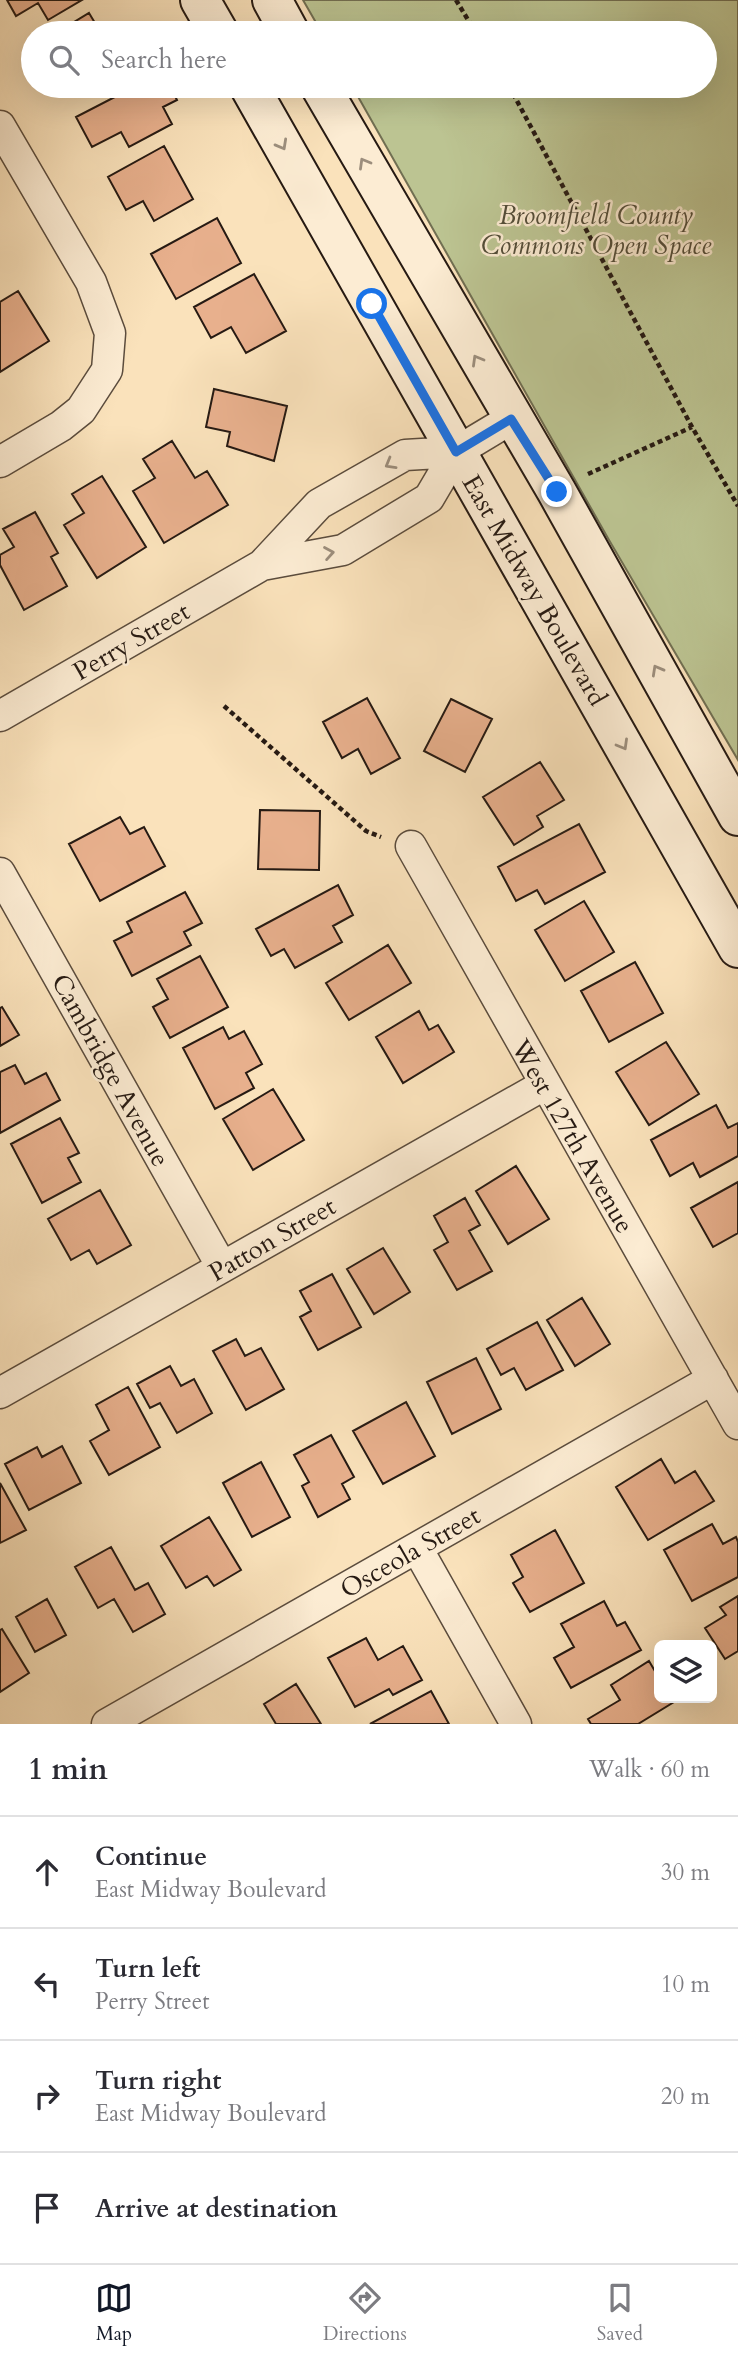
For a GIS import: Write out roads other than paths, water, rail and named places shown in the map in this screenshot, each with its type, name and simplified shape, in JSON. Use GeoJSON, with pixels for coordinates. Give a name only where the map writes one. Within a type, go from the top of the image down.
{"type":"FeatureCollection","features":[{"type":"Feature","properties":{"kind":"main road"},"geometry":{"type":"LineString","coordinates":[[200,0],[212,21]]}},
{"type":"Feature","properties":{"kind":"main road"},"geometry":{"type":"LineString","coordinates":[[272,0],[283,21]]}},
{"type":"Feature","properties":{"kind":"main road","name":"East Midway Boulevard"},"geometry":{"type":"LineString","coordinates":[[255,98],[738,948]]}},
{"type":"Feature","properties":{"kind":"main road"},"geometry":{"type":"LineString","coordinates":[[327,98],[511,419],[557,492],[738,816]]}},
{"type":"Feature","properties":{"kind":"street"},"geometry":{"type":"LineString","coordinates":[[0,126],[91,282],[110,333],[107,370],[81,410],[61,426],[0,462]]}},
{"type":"Feature","properties":{"kind":"street","name":"Perry Street"},"geometry":{"type":"LineString","coordinates":[[0,716],[262,565],[319,504],[405,455],[456,452],[511,419]]}},
{"type":"Feature","properties":{"kind":"street","name":"Perry Street"},"geometry":{"type":"LineString","coordinates":[[262,565],[343,550],[429,498],[456,452]]}},
{"type":"Feature","properties":{"kind":"street","name":"West 127th Avenue"},"geometry":{"type":"LineString","coordinates":[[411,846],[738,1424]]}},
{"type":"Feature","properties":{"kind":"street","name":"Cambridge Avenue"},"geometry":{"type":"LineString","coordinates":[[0,873],[222,1267]]}},
{"type":"Feature","properties":{"kind":"street","name":"Patton Street"},"geometry":{"type":"LineString","coordinates":[[0,1393],[544,1084]]}},
{"type":"Feature","properties":{"kind":"street","name":"Osceola Street"},"geometry":{"type":"LineString","coordinates":[[107,1724],[713,1379]]}},
{"type":"Feature","properties":{"kind":"street"},"geometry":{"type":"LineString","coordinates":[[417,1548],[516,1724]]}},
{"type":"Feature","properties":{"kind":"park label","name":"Broomfield County Commons Open Space"},"geometry":{"type":"Point","coordinates":[596,230]}}]}
